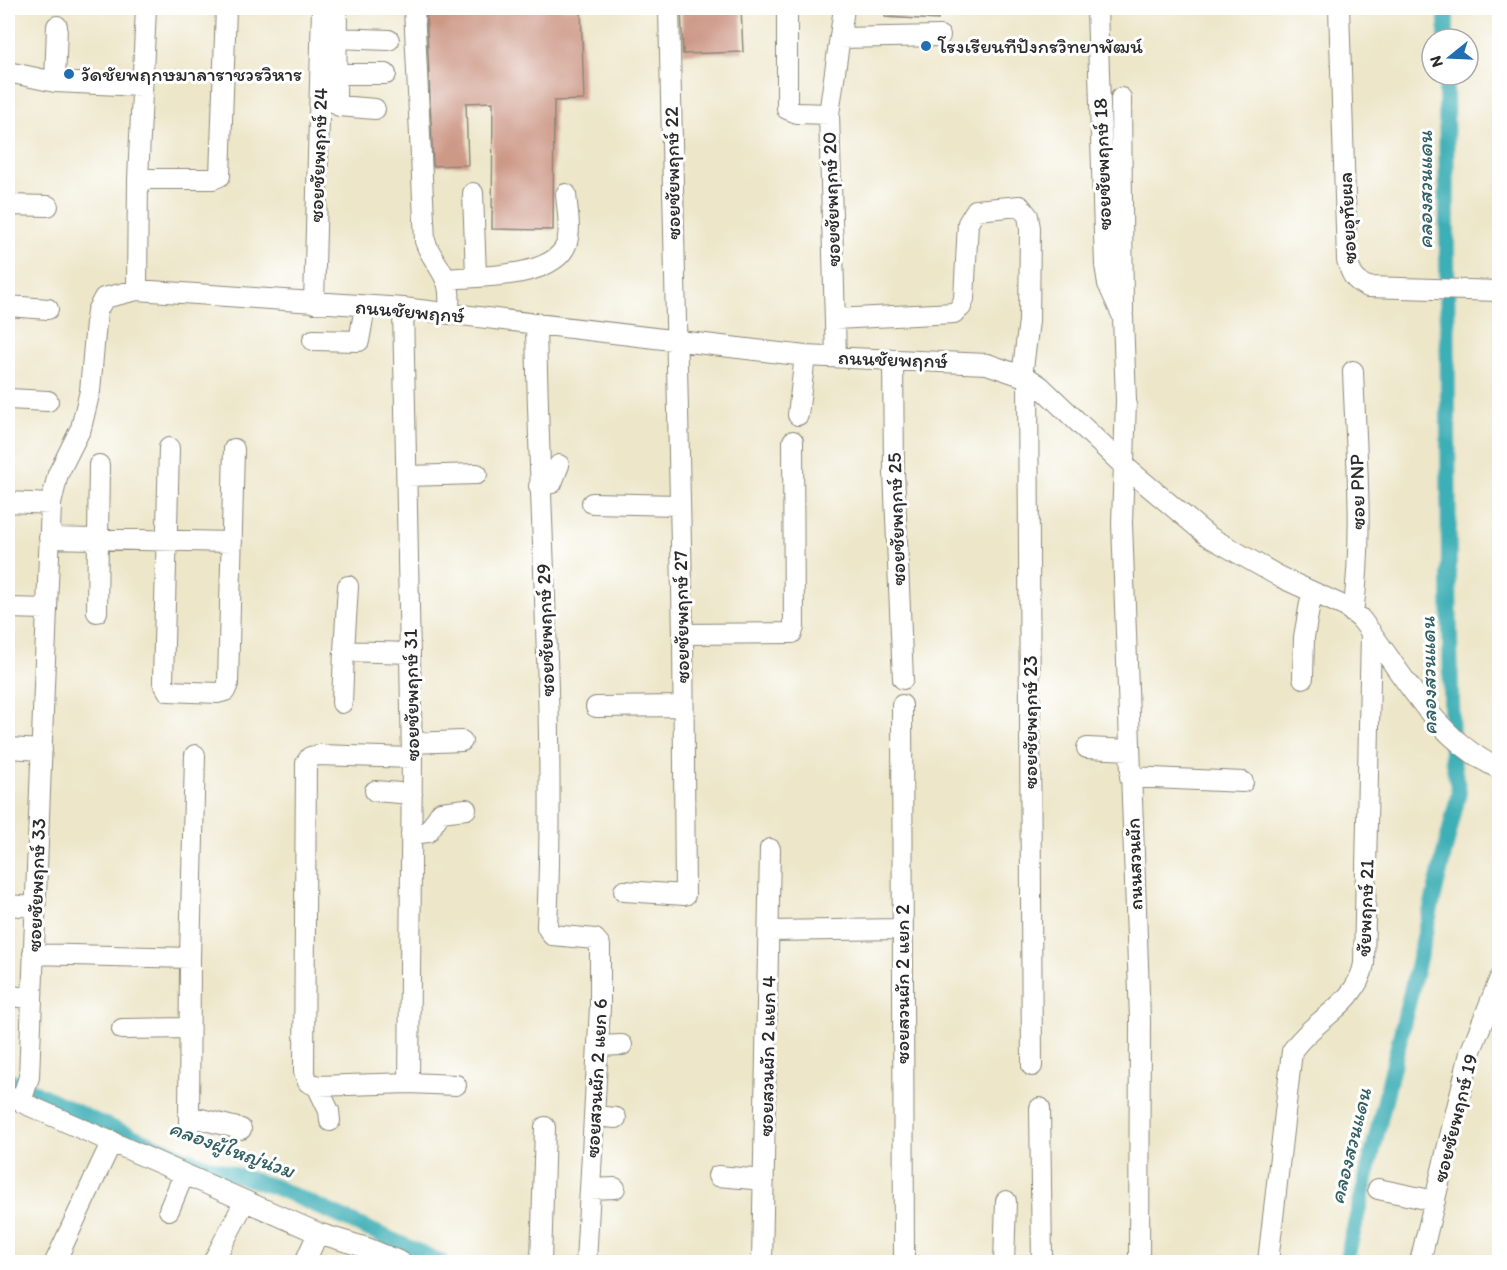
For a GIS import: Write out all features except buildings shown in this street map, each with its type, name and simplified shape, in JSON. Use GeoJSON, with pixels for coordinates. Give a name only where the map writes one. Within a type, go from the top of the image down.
{"type":"FeatureCollection","features":[{"type":"Feature","properties":{"kind":"street"},"geometry":{"type":"LineString","coordinates":[[137,290],[138,179],[146,8]]}},
{"type":"Feature","properties":{"kind":"street"},"geometry":{"type":"LineString","coordinates":[[138,179],[213,179],[220,176],[226,8]]}},
{"type":"Feature","properties":{"kind":"street","name":"ซอยชัยพฤกษ์ 24"},"geometry":{"type":"LineString","coordinates":[[314,303],[322,8]]}},
{"type":"Feature","properties":{"kind":"street"},"geometry":{"type":"LineString","coordinates":[[337,8],[335,98],[339,106],[375,109]]}},
{"type":"Feature","properties":{"kind":"street"},"geometry":{"type":"LineString","coordinates":[[414,8],[425,241],[430,257],[446,279],[449,314]]}},
{"type":"Feature","properties":{"kind":"street","name":"ซอยชัยพฤกษ์ 22"},"geometry":{"type":"LineString","coordinates":[[669,8],[675,339]]}},
{"type":"Feature","properties":{"kind":"street","name":"ซอยชัยพฤกษ์ 20"},"geometry":{"type":"LineString","coordinates":[[787,8],[787,109],[797,113],[829,114],[836,357]]}},
{"type":"Feature","properties":{"kind":"street"},"geometry":{"type":"LineString","coordinates":[[829,114],[844,8]]}},
{"type":"Feature","properties":{"kind":"street","name":"ซอยชัยพฤกษ์ 18"},"geometry":{"type":"LineString","coordinates":[[1097,8],[1105,264],[1108,284],[1123,317]]}},
{"type":"Feature","properties":{"kind":"street","name":"ซอยอุทัยผล"},"geometry":{"type":"LineString","coordinates":[[1340,8],[1347,260],[1351,274],[1358,282],[1368,287],[1463,288],[1500,291]]}},
{"type":"Feature","properties":{"kind":"street"},"geometry":{"type":"LineString","coordinates":[[56,82],[57,26]]}},
{"type":"Feature","properties":{"kind":"street"},"geometry":{"type":"LineString","coordinates":[[840,38],[940,36]]}},
{"type":"Feature","properties":{"kind":"street"},"geometry":{"type":"LineString","coordinates":[[336,38],[389,40]]}},
{"type":"Feature","properties":{"kind":"street"},"geometry":{"type":"LineString","coordinates":[[8,72],[56,82],[142,86]]}},
{"type":"Feature","properties":{"kind":"street"},"geometry":{"type":"LineString","coordinates":[[336,74],[386,74]]}},
{"type":"Feature","properties":{"kind":"street"},"geometry":{"type":"LineString","coordinates":[[8,82],[35,77]]}},
{"type":"Feature","properties":{"kind":"street","name":"ซอยชัยพฤกษ์ 18"},"geometry":{"type":"LineString","coordinates":[[1121,98],[1126,400],[1123,465]]}},
{"type":"Feature","properties":{"kind":"street"},"geometry":{"type":"LineString","coordinates":[[473,193],[476,276]]}},
{"type":"Feature","properties":{"kind":"street"},"geometry":{"type":"LineString","coordinates":[[446,279],[536,270],[546,266],[562,253],[567,243],[566,194]]}},
{"type":"Feature","properties":{"kind":"street"},"geometry":{"type":"LineString","coordinates":[[8,205],[48,206]]}},
{"type":"Feature","properties":{"kind":"street","name":"ซอยชัยพฤกษ์ 23"},"geometry":{"type":"LineString","coordinates":[[835,319],[954,313],[961,307],[963,299],[968,223],[971,215],[976,210],[1020,206],[1028,216],[1030,228],[1029,321],[1025,377],[1032,1066]]}},
{"type":"Feature","properties":{"kind":"street","name":"ถนนชัยพฤกษ์"},"geometry":{"type":"LineString","coordinates":[[137,290],[403,308],[805,356],[987,364],[1025,377],[1065,408],[1123,465],[1208,536],[1261,567],[1353,613],[1371,632],[1437,724],[1471,753],[1500,770]]}},
{"type":"Feature","properties":{"kind":"street","name":"ซอยชัยพฤกษ์ 33"},"geometry":{"type":"LineString","coordinates":[[137,290],[104,298],[97,311],[85,412],[81,428],[58,474],[51,504],[32,998],[15,1096],[318,1233],[367,1248],[401,1263]]}},
{"type":"Feature","properties":{"kind":"street"},"geometry":{"type":"LineString","coordinates":[[8,306],[48,309]]}},
{"type":"Feature","properties":{"kind":"street"},"geometry":{"type":"LineString","coordinates":[[313,340],[359,341],[365,307]]}},
{"type":"Feature","properties":{"kind":"street","name":"ซอยชัยพฤกษ์ 31"},"geometry":{"type":"LineString","coordinates":[[403,308],[412,751],[409,1083]]}},
{"type":"Feature","properties":{"kind":"street","name":"ซอยชัยพฤกษ์ 29"},"geometry":{"type":"LineString","coordinates":[[536,323],[539,486],[548,666],[547,927],[552,935]]}},
{"type":"Feature","properties":{"kind":"street","name":"ซอยชัยพฤกษ์ 27"},"geometry":{"type":"LineString","coordinates":[[624,891],[685,896],[683,634],[675,339]]}},
{"type":"Feature","properties":{"kind":"street"},"geometry":{"type":"LineString","coordinates":[[798,415],[805,356]]}},
{"type":"Feature","properties":{"kind":"street","name":"ซอยชัยพฤกษ์ 25"},"geometry":{"type":"LineString","coordinates":[[893,360],[894,472],[903,679]]}},
{"type":"Feature","properties":{"kind":"street","name":"ซอย PNP"},"geometry":{"type":"LineString","coordinates":[[1353,371],[1358,579],[1353,613]]}},
{"type":"Feature","properties":{"kind":"street"},"geometry":{"type":"LineString","coordinates":[[8,399],[48,401]]}},
{"type":"Feature","properties":{"kind":"street"},"geometry":{"type":"LineString","coordinates":[[683,634],[792,633],[794,627],[793,441]]}},
{"type":"Feature","properties":{"kind":"street"},"geometry":{"type":"LineString","coordinates":[[169,448],[163,682],[168,691],[218,693],[225,691],[228,684],[234,449]]}},
{"type":"Feature","properties":{"kind":"street"},"geometry":{"type":"LineString","coordinates":[[97,612],[99,465]]}},
{"type":"Feature","properties":{"kind":"street"},"geometry":{"type":"LineString","coordinates":[[539,486],[552,483],[559,465]]}},
{"type":"Feature","properties":{"kind":"street","name":"ถนนสวนผัก"},"geometry":{"type":"LineString","coordinates":[[1123,465],[1122,523],[1140,1020],[1139,1263]]}},
{"type":"Feature","properties":{"kind":"street"},"geometry":{"type":"LineString","coordinates":[[408,476],[477,474]]}},
{"type":"Feature","properties":{"kind":"street"},"geometry":{"type":"LineString","coordinates":[[8,502],[51,504]]}},
{"type":"Feature","properties":{"kind":"street"},"geometry":{"type":"LineString","coordinates":[[592,503],[678,505]]}},
{"type":"Feature","properties":{"kind":"street"},"geometry":{"type":"LineString","coordinates":[[49,538],[232,542]]}},
{"type":"Feature","properties":{"kind":"street"},"geometry":{"type":"LineString","coordinates":[[342,703],[348,586]]}},
{"type":"Feature","properties":{"kind":"street"},"geometry":{"type":"LineString","coordinates":[[1303,678],[1304,637],[1312,592]]}},
{"type":"Feature","properties":{"kind":"street"},"geometry":{"type":"LineString","coordinates":[[8,608],[46,609]]}},
{"type":"Feature","properties":{"kind":"street","name":"ชัยพฤกษ์ 21"},"geometry":{"type":"LineString","coordinates":[[1268,1263],[1292,1051],[1341,1006],[1359,981],[1364,964],[1371,632]]}},
{"type":"Feature","properties":{"kind":"street"},"geometry":{"type":"LineString","coordinates":[[344,651],[410,653]]}},
{"type":"Feature","properties":{"kind":"street","name":"ซอยสวนผัก 2 แยก 2"},"geometry":{"type":"LineString","coordinates":[[902,705],[901,929],[904,1263]]}},
{"type":"Feature","properties":{"kind":"street"},"geometry":{"type":"LineString","coordinates":[[596,707],[683,706]]}},
{"type":"Feature","properties":{"kind":"street"},"geometry":{"type":"LineString","coordinates":[[456,1085],[409,1083],[317,1086],[308,1082],[304,1072],[306,763],[310,757],[319,755],[412,751],[462,741]]}},
{"type":"Feature","properties":{"kind":"street"},"geometry":{"type":"LineString","coordinates":[[8,748],[42,750]]}},
{"type":"Feature","properties":{"kind":"street"},"geometry":{"type":"LineString","coordinates":[[1087,748],[1130,750]]}},
{"type":"Feature","properties":{"kind":"street"},"geometry":{"type":"LineString","coordinates":[[195,754],[189,1121],[240,1129]]}},
{"type":"Feature","properties":{"kind":"street"},"geometry":{"type":"LineString","coordinates":[[1130,777],[1243,782]]}},
{"type":"Feature","properties":{"kind":"street"},"geometry":{"type":"LineString","coordinates":[[375,791],[412,794]]}},
{"type":"Feature","properties":{"kind":"street"},"geometry":{"type":"LineString","coordinates":[[411,834],[428,832],[441,812],[466,809]]}},
{"type":"Feature","properties":{"kind":"street","name":"ซอยสวนผัก 2 แยก 4"},"geometry":{"type":"LineString","coordinates":[[762,1263],[770,849]]}},
{"type":"Feature","properties":{"kind":"street"},"geometry":{"type":"LineString","coordinates":[[8,905],[35,907]]}},
{"type":"Feature","properties":{"kind":"street"},"geometry":{"type":"LineString","coordinates":[[770,931],[901,929]]}},
{"type":"Feature","properties":{"kind":"street","name":"ซอยสวนผัก 2 แยก 6"},"geometry":{"type":"LineString","coordinates":[[552,935],[595,939],[598,942],[598,1046],[586,1263]]}},
{"type":"Feature","properties":{"kind":"street"},"geometry":{"type":"LineString","coordinates":[[33,954],[190,958]]}},
{"type":"Feature","properties":{"kind":"street","name":"ซอยชัยพฤกษ์ 19"},"geometry":{"type":"LineString","coordinates":[[1420,1263],[1470,1053],[1500,978]]}},
{"type":"Feature","properties":{"kind":"street"},"geometry":{"type":"LineString","coordinates":[[8,996],[32,998]]}},
{"type":"Feature","properties":{"kind":"street"},"geometry":{"type":"LineString","coordinates":[[122,1029],[189,1029]]}},
{"type":"Feature","properties":{"kind":"street"},"geometry":{"type":"LineString","coordinates":[[598,1046],[622,1046]]}},
{"type":"Feature","properties":{"kind":"street"},"geometry":{"type":"LineString","coordinates":[[317,1086],[329,1111],[330,1121]]}},
{"type":"Feature","properties":{"kind":"street"},"geometry":{"type":"LineString","coordinates":[[1040,1108],[1042,1263]]}},
{"type":"Feature","properties":{"kind":"street"},"geometry":{"type":"LineString","coordinates":[[594,1116],[616,1118]]}},
{"type":"Feature","properties":{"kind":"street"},"geometry":{"type":"LineString","coordinates":[[540,1263],[545,1127]]}},
{"type":"Feature","properties":{"kind":"street"},"geometry":{"type":"LineString","coordinates":[[55,1263],[112,1141]]}},
{"type":"Feature","properties":{"kind":"street"},"geometry":{"type":"LineString","coordinates":[[169,1210],[184,1174]]}},
{"type":"Feature","properties":{"kind":"street"},"geometry":{"type":"LineString","coordinates":[[718,1176],[764,1179]]}},
{"type":"Feature","properties":{"kind":"street"},"geometry":{"type":"LineString","coordinates":[[590,1189],[615,1188]]}},
{"type":"Feature","properties":{"kind":"street"},"geometry":{"type":"LineString","coordinates":[[1378,1189],[1434,1202]]}},
{"type":"Feature","properties":{"kind":"street"},"geometry":{"type":"LineString","coordinates":[[213,1263],[245,1201]]}},
{"type":"Feature","properties":{"kind":"street"},"geometry":{"type":"LineString","coordinates":[[1004,1263],[1006,1201]]}},
{"type":"Feature","properties":{"kind":"street"},"geometry":{"type":"LineString","coordinates":[[305,1263],[318,1233]]}},
{"type":"Feature","properties":{"kind":"waterway","name":"คลองสวนแดน"},"geometry":{"type":"LineString","coordinates":[[1446,8],[1446,27]]}},
{"type":"Feature","properties":{"kind":"waterway","name":"คลองสวนแดน"},"geometry":{"type":"LineString","coordinates":[[1346,1262],[1459,792],[1452,758],[1446,87]]}},
{"type":"Feature","properties":{"kind":"waterway","name":"คลองผู้ใหญ่น่วม"},"geometry":{"type":"LineString","coordinates":[[8,1079],[93,1120],[197,1163],[275,1187],[441,1262]]}},
{"type":"Feature","properties":{"kind":"place","name":"โรงเรียนทีปังกรวิทยาพัฒน์"},"geometry":{"type":"Point","coordinates":[926,46]}},
{"type":"Feature","properties":{"kind":"place","name":"วัดชัยพฤกษมาลาราชวรวิหาร"},"geometry":{"type":"Point","coordinates":[69,74]}}]}
